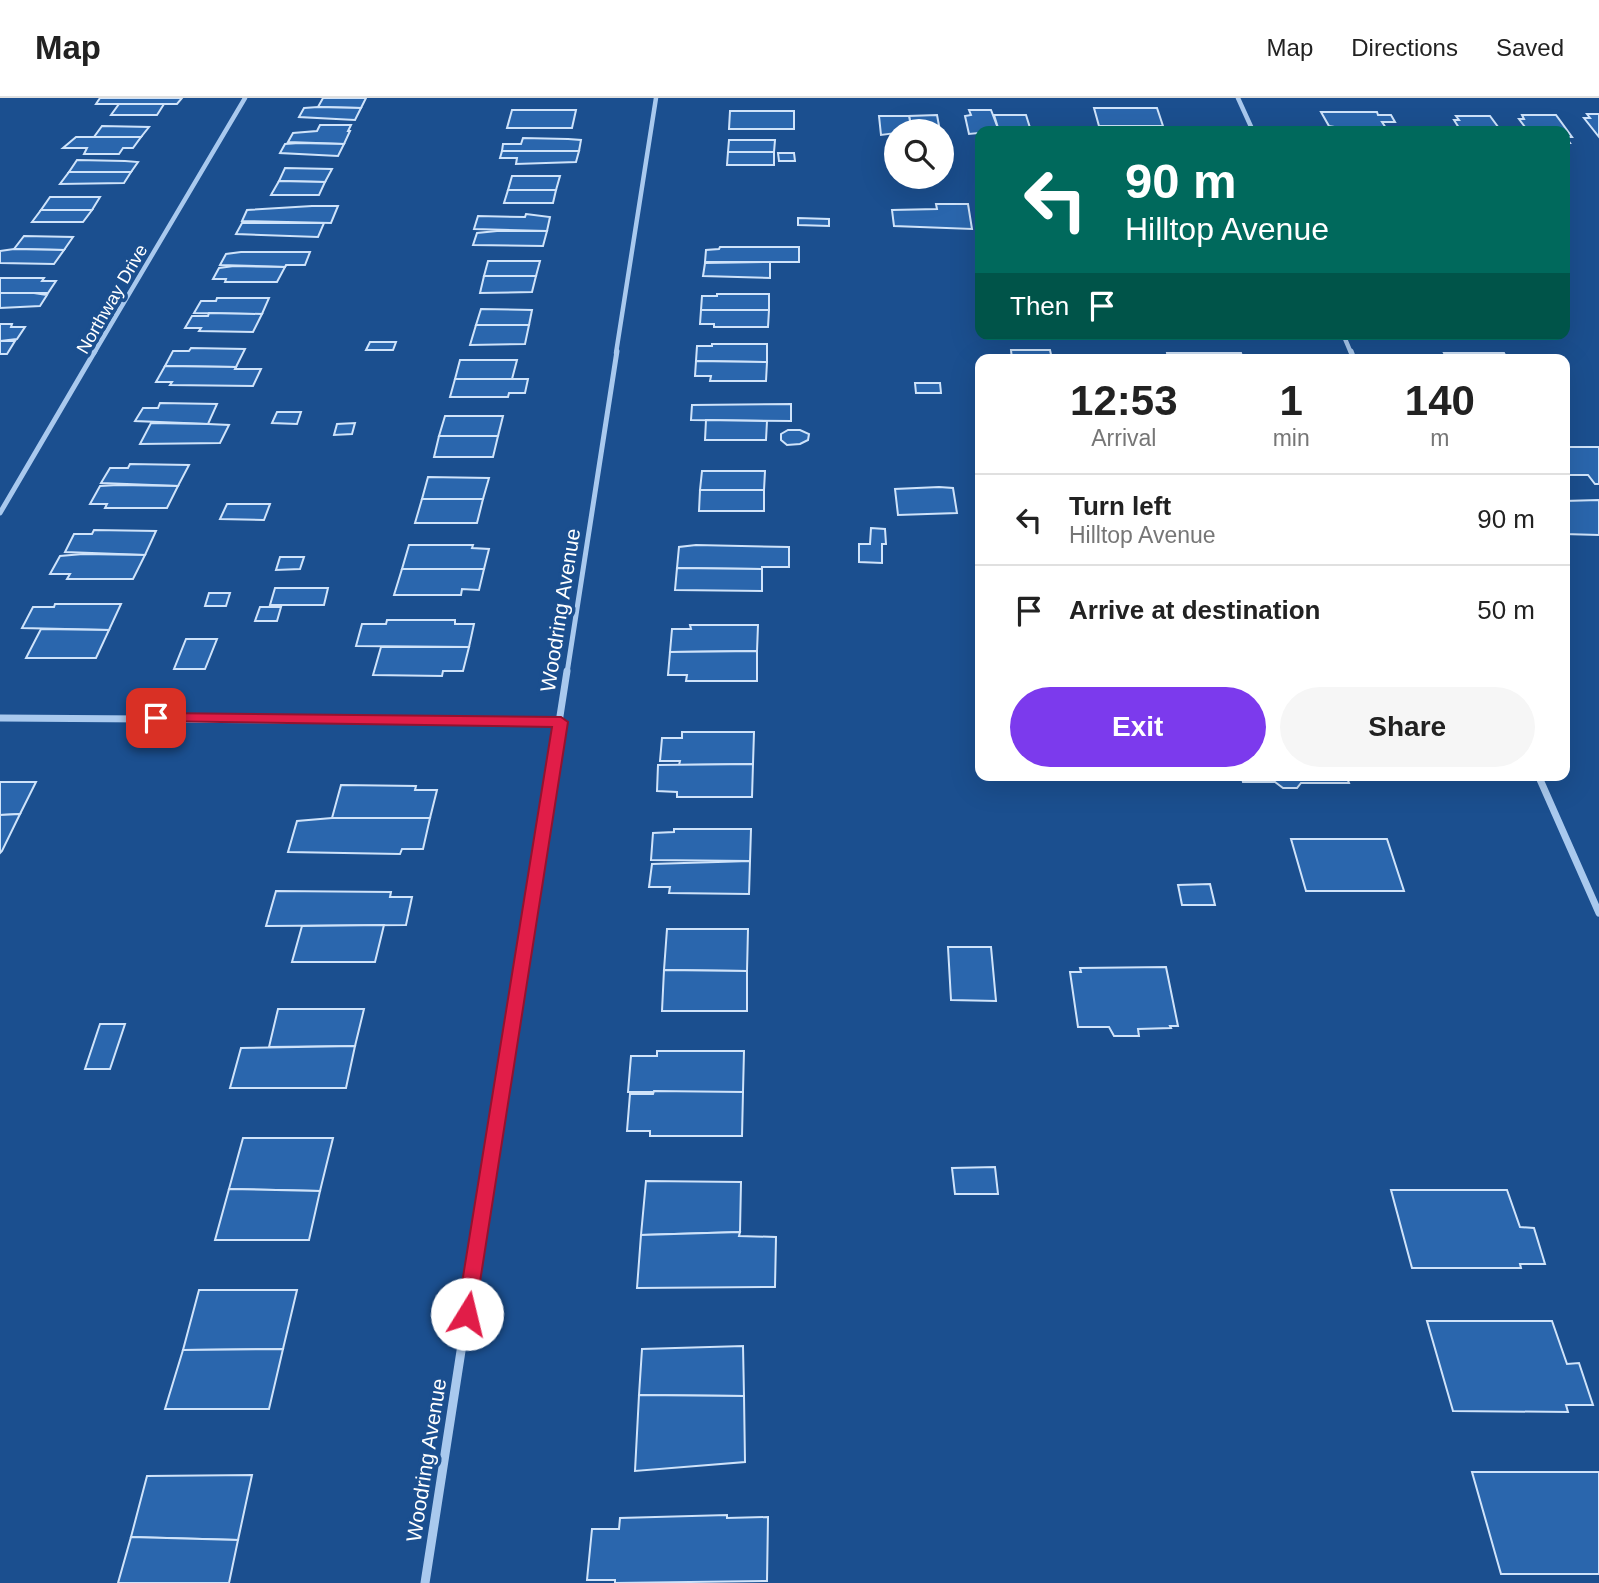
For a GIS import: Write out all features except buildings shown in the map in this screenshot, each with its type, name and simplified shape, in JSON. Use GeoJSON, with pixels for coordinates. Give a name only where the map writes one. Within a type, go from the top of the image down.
{"type":"FeatureCollection","features":[{"type":"Feature","properties":{"kind":"street","name":"Northway Drive"},"geometry":{"type":"LineString","coordinates":[[0,513],[245,98]]}},
{"type":"Feature","properties":{"kind":"street","name":"Woodring Avenue"},"geometry":{"type":"LineString","coordinates":[[425,1583],[656,98]]}},
{"type":"Feature","properties":{"kind":"street"},"geometry":{"type":"LineString","coordinates":[[1238,98],[1251,126]]}},
{"type":"Feature","properties":{"kind":"street"},"geometry":{"type":"LineString","coordinates":[[0,718],[561,722]]}},
{"type":"Feature","properties":{"kind":"street"},"geometry":{"type":"LineString","coordinates":[[1541,781],[1599,913]]}},
{"type":"Feature","properties":{"kind":"route"},"geometry":{"type":"LineString","coordinates":[[156,718],[561,722],[467,1314]]}}]}
